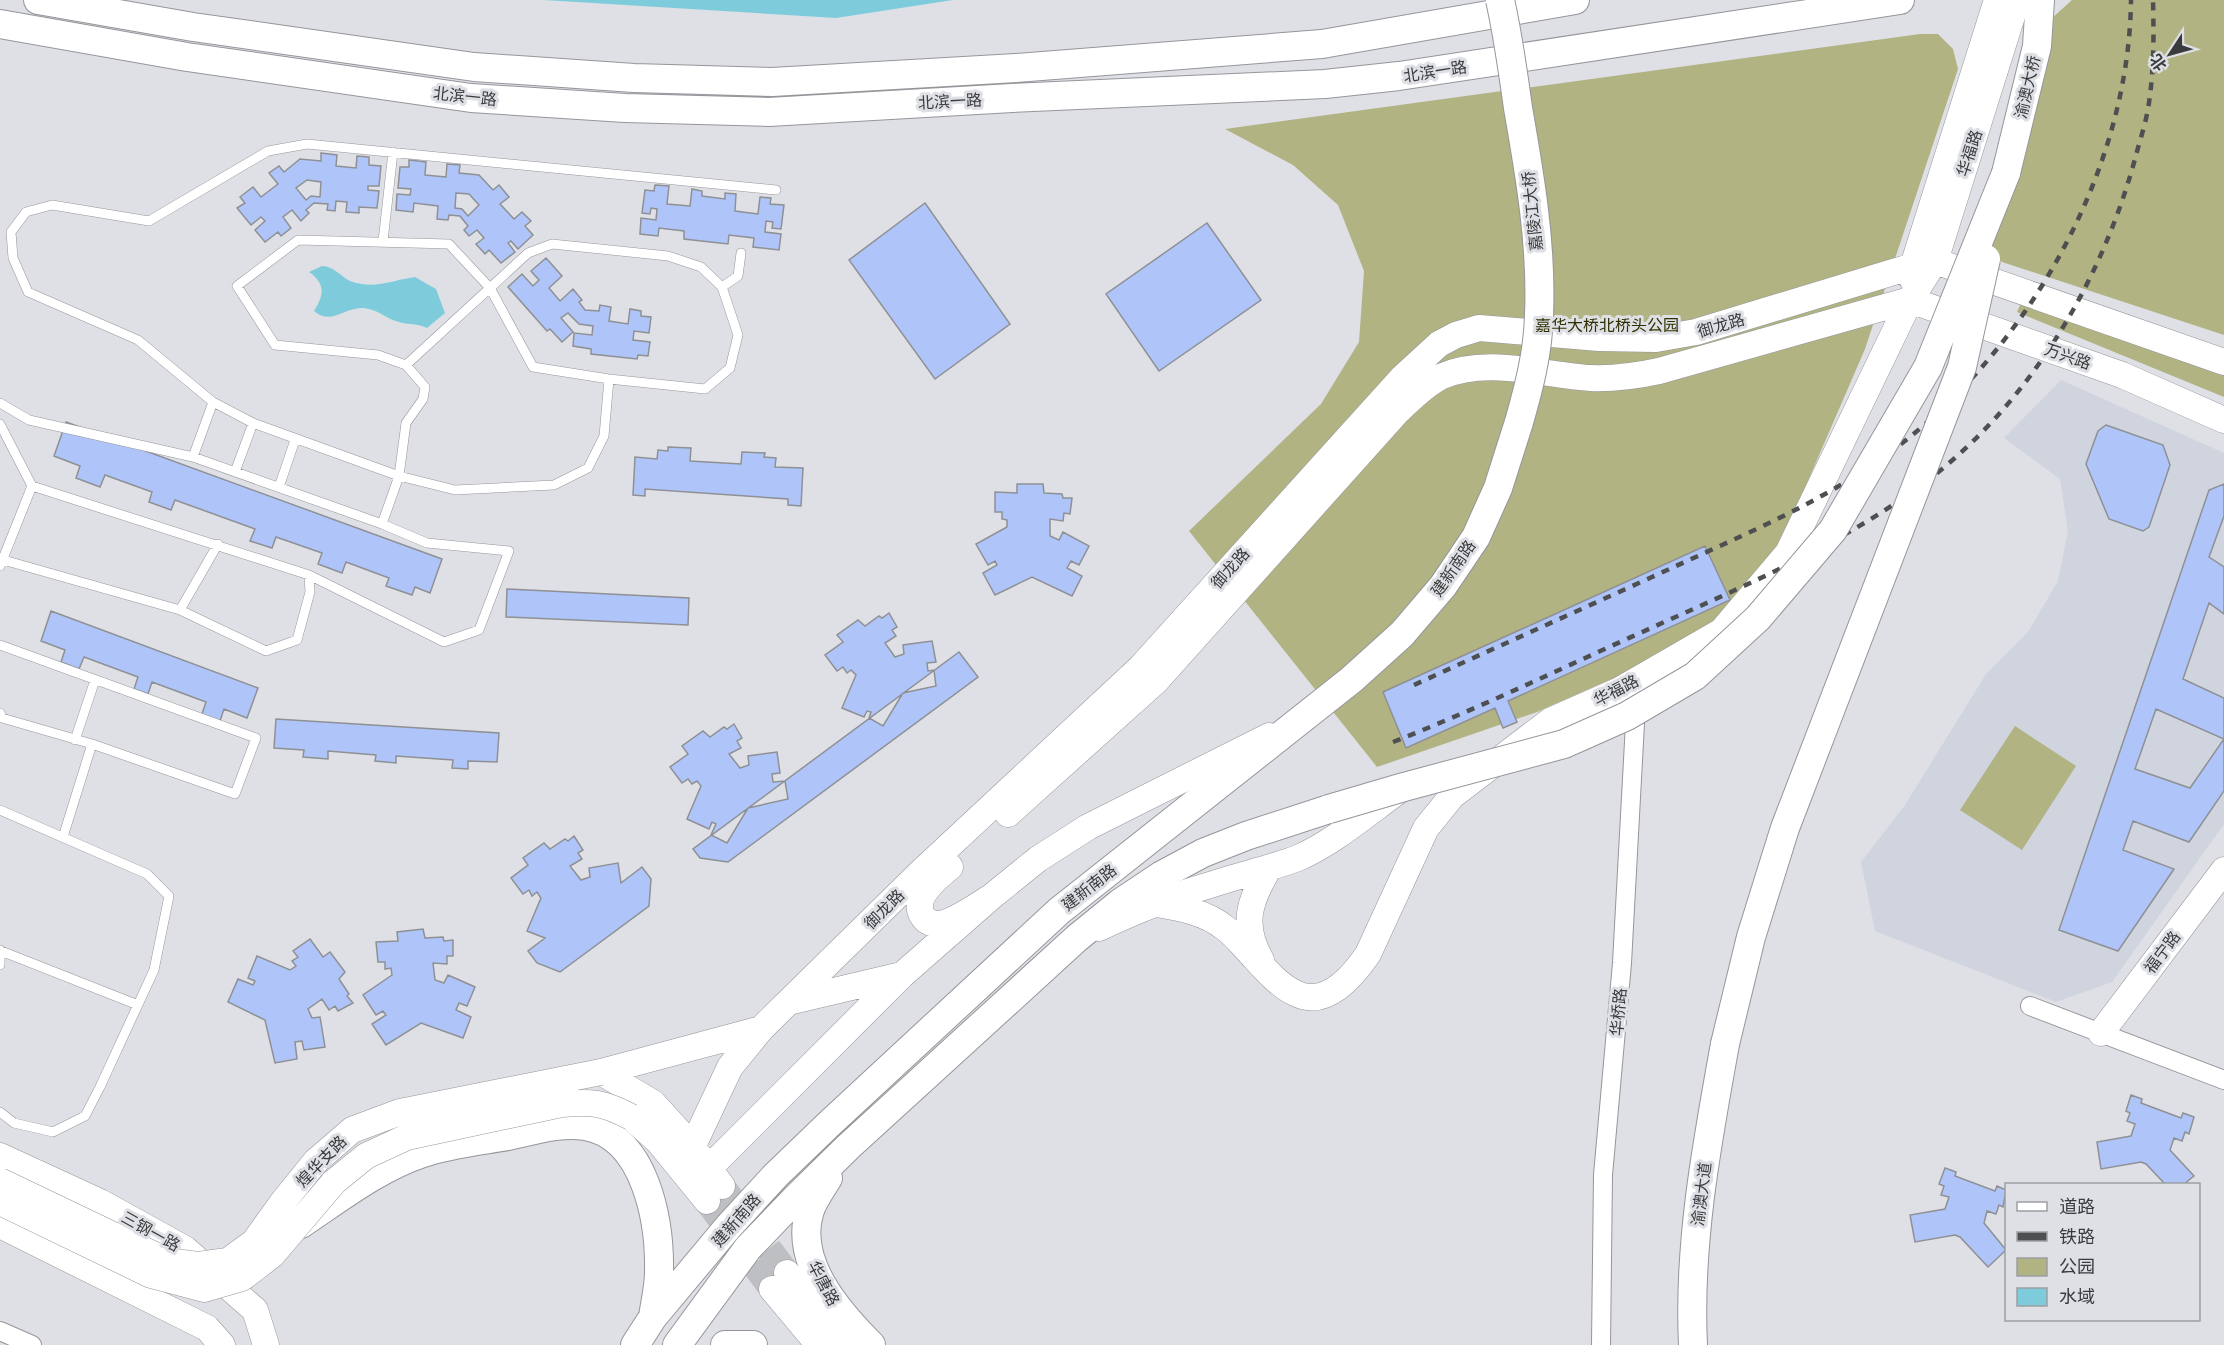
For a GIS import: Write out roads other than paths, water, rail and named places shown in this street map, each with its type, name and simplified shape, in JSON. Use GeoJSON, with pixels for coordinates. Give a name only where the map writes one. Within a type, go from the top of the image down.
{"type":"FeatureCollection","features":[{"type":"Feature","properties":{"kind":"main road","name":"北滨一路"},"geometry":{"type":"LineString","coordinates":[[38,0],[193,27],[474,67],[634,78],[772,82],[1016,68],[1322,44],[1575,0]]}},
{"type":"Feature","properties":{"kind":"main road","name":"嘉陵江大桥"},"geometry":{"type":"LineString","coordinates":[[1500,0],[1536,226],[1539,315],[1534,369],[1519,422]]}},
{"type":"Feature","properties":{"kind":"main road","name":"北滨一路"},"geometry":{"type":"LineString","coordinates":[[0,24],[187,57],[471,98],[625,108],[769,112],[1023,97],[1324,84],[1400,76],[1761,11],[1900,0]]}},
{"type":"Feature","properties":{"kind":"main road","name":"华福路"},"geometry":{"type":"LineString","coordinates":[[1924,264],[1997,0]]}},
{"type":"Feature","properties":{"kind":"main road","name":"华福路"},"geometry":{"type":"LineString","coordinates":[[1157,904],[1190,910],[1226,928],[1267,971],[1295,993],[1311,998],[1330,993],[1346,982],[1368,954],[1426,828],[1452,796],[1550,721],[1618,691],[1722,631],[1788,553],[1910,300],[2017,0]]}},
{"type":"Feature","properties":{"kind":"main road","name":"渝澳大桥"},"geometry":{"type":"LineString","coordinates":[[2006,172],[2037,46],[2040,0]]}},
{"type":"Feature","properties":{"kind":"main road"},"geometry":{"type":"LineString","coordinates":[[1335,821],[1404,787],[1564,744],[1627,716],[1695,676],[1758,618],[1833,530],[1928,367],[2006,172]]}},
{"type":"Feature","properties":{"kind":"main road","name":"渝澳大道"},"geometry":{"type":"LineString","coordinates":[[1694,1345],[1694,1256],[1706,1146],[1725,1044],[1751,938],[1785,828],[1962,368],[2006,172]]}},
{"type":"Feature","properties":{"kind":"main road"},"geometry":{"type":"LineString","coordinates":[[1924,264],[2224,362]]}},
{"type":"Feature","properties":{"kind":"main road","name":"御龙路"},"geometry":{"type":"LineString","coordinates":[[701,1176],[730,1067],[761,1029],[921,872],[1140,668],[1403,377],[1439,344],[1456,335],[1479,328],[1609,339],[1656,339],[1696,332],[1924,264]]}},
{"type":"Feature","properties":{"kind":"main road","name":"御龙路"},"geometry":{"type":"LineString","coordinates":[[991,897],[948,922],[937,924],[927,922],[921,914],[919,905],[932,883],[1156,681],[1397,412],[1438,378],[1464,369],[1491,367],[1592,378],[1624,378],[1659,371],[1910,300]]}},
{"type":"Feature","properties":{"kind":"main road","name":"万兴路"},"geometry":{"type":"LineString","coordinates":[[1910,300],[2122,375],[2224,420]]}},
{"type":"Feature","properties":{"kind":"main road","name":"建新南路"},"geometry":{"type":"LineString","coordinates":[[635,1345],[653,1317],[729,1226],[776,1175],[1059,910],[1351,680],[1402,634],[1443,586],[1480,527],[1498,488],[1519,422]]}},
{"type":"Feature","properties":{"kind":"main road"},"geometry":{"type":"LineString","coordinates":[[601,1072],[653,1103],[701,1176],[902,975],[1038,859],[1088,827],[1298,721]]}},
{"type":"Feature","properties":{"kind":"main road","name":"建新南路"},"geometry":{"type":"LineString","coordinates":[[1077,938],[1130,913],[1209,885],[1269,868],[1309,852],[1335,821]]}},
{"type":"Feature","properties":{"kind":"main road","name":"建新南路"},"geometry":{"type":"LineString","coordinates":[[677,1345],[748,1248],[848,1147],[1077,938],[1120,903],[1162,875],[1203,853],[1246,836],[1335,821]]}},
{"type":"Feature","properties":{"kind":"main road","name":"华福路"},"geometry":{"type":"LineString","coordinates":[[1267,971],[1255,949],[1249,919],[1254,892],[1269,868]]}},
{"type":"Feature","properties":{"kind":"main road","name":"福宁路"},"geometry":{"type":"LineString","coordinates":[[2101,1033],[2224,870]]}},
{"type":"Feature","properties":{"kind":"main road"},"geometry":{"type":"LineString","coordinates":[[791,1001],[902,975]]}},
{"type":"Feature","properties":{"kind":"main road","name":"煌华支路"},"geometry":{"type":"LineString","coordinates":[[0,1181],[167,1261],[198,1265],[228,1261],[254,1242],[316,1161],[352,1130],[400,1112],[601,1072],[761,1029]]}},
{"type":"Feature","properties":{"kind":"main road","name":"煌华支路"},"geometry":{"type":"LineString","coordinates":[[0,1202],[151,1275],[204,1289],[242,1278],[272,1255],[342,1175],[366,1156],[407,1137],[562,1104],[586,1102],[608,1105],[632,1117],[701,1176]]}},
{"type":"Feature","properties":{"kind":"main road"},"geometry":{"type":"LineString","coordinates":[[294,1228],[379,1172],[424,1153],[561,1125],[586,1126],[605,1133],[624,1147],[639,1167],[648,1192],[656,1223],[659,1274],[653,1317]]}},
{"type":"Feature","properties":{"kind":"main road","name":"华唐路"},"geometry":{"type":"LineString","coordinates":[[848,1147],[818,1194],[810,1212],[809,1256],[822,1285],[838,1309],[871,1345]]}},
{"type":"Feature","properties":{"kind":"main road","name":"三钢一路"},"geometry":{"type":"LineString","coordinates":[[0,1156],[100,1202],[185,1250],[255,1310],[266,1345]]}},
{"type":"Feature","properties":{"kind":"main road"},"geometry":{"type":"LineString","coordinates":[[0,1225],[207,1328],[222,1345]]}},
{"type":"Feature","properties":{"kind":"main road"},"geometry":{"type":"LineString","coordinates":[[819,1345],[780,1281],[847,1345]]}},
{"type":"Feature","properties":{"kind":"main road"},"geometry":{"type":"LineString","coordinates":[[726,1345],[753,1345]]}},
{"type":"Feature","properties":{"kind":"street","name":"华桥路"},"geometry":{"type":"LineString","coordinates":[[1601,1345],[1603,1175],[1622,963],[1638,679]]}},
{"type":"Feature","properties":{"kind":"street"},"geometry":{"type":"LineString","coordinates":[[2030,1006],[2224,1080]]}},
{"type":"Feature","properties":{"kind":"street"},"geometry":{"type":"LineString","coordinates":[[0,1331],[32,1345]]}},
{"type":"Feature","properties":{"kind":"lane"},"geometry":{"type":"LineString","coordinates":[[609,379],[604,436],[588,468],[554,485],[455,490],[399,476],[295,440],[253,423],[213,402],[138,340],[28,292],[13,258],[11,232],[26,212],[52,205],[149,221],[268,151],[307,144],[776,190]]}},
{"type":"Feature","properties":{"kind":"lane"},"geometry":{"type":"LineString","coordinates":[[383,241],[393,152]]}},
{"type":"Feature","properties":{"kind":"lane"},"geometry":{"type":"LineString","coordinates":[[382,524],[399,476],[406,423],[423,399],[425,387],[405,365],[378,355],[275,345],[237,286],[298,240],[449,244],[490,288],[532,367],[609,379],[705,389],[730,368],[738,336],[722,287],[701,267],[668,256],[552,244],[528,253],[490,288],[405,365]]}},
{"type":"Feature","properties":{"kind":"lane"},"geometry":{"type":"LineString","coordinates":[[722,287],[738,276],[741,253]]}},
{"type":"Feature","properties":{"kind":"lane"},"geometry":{"type":"LineString","coordinates":[[193,457],[213,402]]}},
{"type":"Feature","properties":{"kind":"lane"},"geometry":{"type":"LineString","coordinates":[[0,403],[29,420],[193,457],[382,524],[427,543],[509,550],[479,630],[444,642],[309,575],[32,486],[0,424]]}},
{"type":"Feature","properties":{"kind":"lane"},"geometry":{"type":"LineString","coordinates":[[235,472],[253,423]]}},
{"type":"Feature","properties":{"kind":"lane"},"geometry":{"type":"LineString","coordinates":[[279,487],[295,440]]}},
{"type":"Feature","properties":{"kind":"lane"},"geometry":{"type":"LineString","coordinates":[[32,486],[1,561],[180,610],[266,651],[297,640],[310,591],[309,575]]}},
{"type":"Feature","properties":{"kind":"lane"},"geometry":{"type":"LineString","coordinates":[[180,610],[218,544]]}},
{"type":"Feature","properties":{"kind":"lane"},"geometry":{"type":"LineString","coordinates":[[0,645],[256,738],[235,794],[92,744],[2,718],[0,713]]}},
{"type":"Feature","properties":{"kind":"lane"},"geometry":{"type":"LineString","coordinates":[[75,740],[95,680]]}},
{"type":"Feature","properties":{"kind":"lane"},"geometry":{"type":"LineString","coordinates":[[63,837],[92,744]]}},
{"type":"Feature","properties":{"kind":"lane"},"geometry":{"type":"LineString","coordinates":[[0,810],[147,874],[169,896],[154,970],[85,1116],[53,1132],[15,1123],[0,1112]]}},
{"type":"Feature","properties":{"kind":"lane"},"geometry":{"type":"LineString","coordinates":[[0,965],[0,951],[138,1005]]}},
{"type":"Feature","properties":{"kind":"water"},"geometry":{"type":"Polygon","coordinates":[[[544,0],[953,0],[836,18],[544,0]]]}},
{"type":"Feature","properties":{"kind":"water"},"geometry":{"type":"Polygon","coordinates":[[[322,266],[333,269],[350,281],[367,285],[415,277],[436,289],[445,313],[427,328],[394,321],[373,310],[363,308],[326,317],[320,315],[314,311],[320,300],[321,285],[309,272],[322,266]]]}},
{"type":"Feature","properties":{"kind":"tunnel"},"geometry":{"type":"LineString","coordinates":[[722,1186],[787,1273]]}},
{"type":"Feature","properties":{"kind":"tunnel"},"geometry":{"type":"LineString","coordinates":[[707,1201],[772,1289]]}},
{"type":"Feature","properties":{"kind":"railway"},"geometry":{"type":"LineString","coordinates":[[1414,685],[1791,512],[1857,475],[1913,434],[1965,386],[2011,331],[2051,270],[2084,206],[2109,138],[2125,69],[2131,0]]}},
{"type":"Feature","properties":{"kind":"railway"},"geometry":{"type":"LineString","coordinates":[[1393,742],[1517,689],[1747,585],[1816,550],[1884,511],[1916,489],[1955,458],[1991,423],[2024,384],[2053,343],[2079,299],[2120,207],[2148,109],[2153,54],[2153,0]]}},
{"type":"Feature","properties":{"kind":"park label","name":"嘉华大桥北桥头公园"},"geometry":{"type":"Point","coordinates":[1607,325]}}]}
